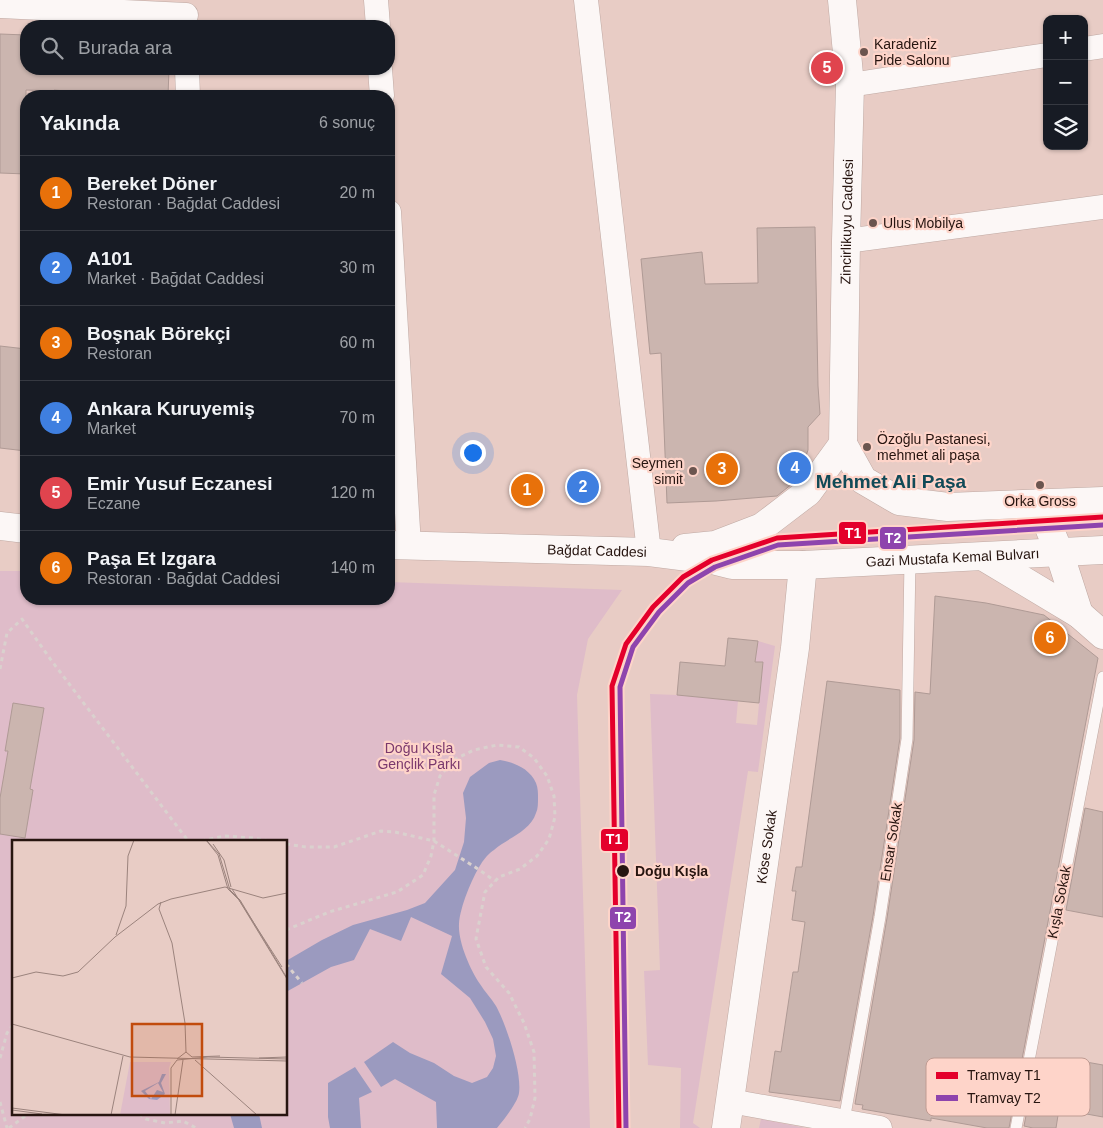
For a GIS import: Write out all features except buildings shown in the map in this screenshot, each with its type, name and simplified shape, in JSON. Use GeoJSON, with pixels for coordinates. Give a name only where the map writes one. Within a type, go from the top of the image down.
{"type":"FeatureCollection","features":[{"type":"Feature","properties":{"kind":"main road","name":"Zincirlikuyu Caddesi"},"geometry":{"type":"LineString","coordinates":[[842,0],[850,85],[843,444],[862,480],[899,501],[948,507],[1039,504]]}},
{"type":"Feature","properties":{"kind":"main road"},"geometry":{"type":"LineString","coordinates":[[649,552],[715,545],[762,527],[808,492],[843,444]]}},
{"type":"Feature","properties":{"kind":"main road"},"geometry":{"type":"LineString","coordinates":[[1079,614],[1059,552],[1039,504],[1103,501]]}},
{"type":"Feature","properties":{"kind":"main road"},"geometry":{"type":"LineString","coordinates":[[0,526],[20,528]]}},
{"type":"Feature","properties":{"kind":"main road","name":"Bağdat Caddesi"},"geometry":{"type":"LineString","coordinates":[[399,546],[649,552],[712,560],[732,565],[803,564]]}},
{"type":"Feature","properties":{"kind":"main road","name":"Gazi Mustafa Kemal Bulvarı"},"geometry":{"type":"LineString","coordinates":[[803,564],[1103,550]]}},
{"type":"Feature","properties":{"kind":"main road"},"geometry":{"type":"LineString","coordinates":[[984,557],[1079,614],[1103,635]]}},
{"type":"Feature","properties":{"kind":"main road","name":"Köse Sokak"},"geometry":{"type":"LineString","coordinates":[[726,1128],[795,648],[803,564]]}},
{"type":"Feature","properties":{"kind":"street"},"geometry":{"type":"LineString","coordinates":[[376,0],[378,20]]}},
{"type":"Feature","properties":{"kind":"street"},"geometry":{"type":"LineString","coordinates":[[586,0],[649,552]]}},
{"type":"Feature","properties":{"kind":"street"},"geometry":{"type":"LineString","coordinates":[[0,6],[186,14]]}},
{"type":"Feature","properties":{"kind":"street"},"geometry":{"type":"LineString","coordinates":[[1088,48],[1103,46]]}},
{"type":"Feature","properties":{"kind":"street"},"geometry":{"type":"LineString","coordinates":[[850,85],[1043,56]]}},
{"type":"Feature","properties":{"kind":"street"},"geometry":{"type":"LineString","coordinates":[[187,75],[188,90]]}},
{"type":"Feature","properties":{"kind":"street"},"geometry":{"type":"LineString","coordinates":[[380,75],[382,90]]}},
{"type":"Feature","properties":{"kind":"street"},"geometry":{"type":"LineString","coordinates":[[846,242],[1103,207]]}},
{"type":"Feature","properties":{"kind":"street"},"geometry":{"type":"LineString","coordinates":[[395,412],[399,546]]}},
{"type":"Feature","properties":{"kind":"street"},"geometry":{"type":"LineString","coordinates":[[730,1101],[880,1128]]}},
{"type":"Feature","properties":{"kind":"lane","name":"Ensar Sokak"},"geometry":{"type":"LineString","coordinates":[[844,1121],[880,917],[907,739],[910,560]]}},
{"type":"Feature","properties":{"kind":"lane","name":"Kışla Sokak"},"geometry":{"type":"LineString","coordinates":[[1030,1058],[1103,677]]}},
{"type":"Feature","properties":{"kind":"path"},"geometry":{"type":"LineString","coordinates":[[0,669],[7,633],[22,619],[187,840]]}},
{"type":"Feature","properties":{"kind":"path"},"geometry":{"type":"LineString","coordinates":[[288,929],[329,912],[397,892],[423,875],[431,856],[434,841],[434,795],[440,776],[455,759],[474,750],[497,745],[518,747],[534,758],[547,776],[554,796],[555,818],[549,839],[537,856],[520,869],[499,877],[485,892],[476,939],[486,967],[509,993],[524,1023],[534,1052],[535,1098],[530,1119],[525,1128]]}},
{"type":"Feature","properties":{"kind":"path"},"geometry":{"type":"LineString","coordinates":[[288,844],[306,847],[334,847],[381,831],[395,832],[434,841],[495,881]]}},
{"type":"Feature","properties":{"kind":"path"},"geometry":{"type":"LineString","coordinates":[[205,840],[225,836],[264,840]]}},
{"type":"Feature","properties":{"kind":"path"},"geometry":{"type":"LineString","coordinates":[[288,966],[302,983]]}},
{"type":"Feature","properties":{"kind":"path"},"geometry":{"type":"LineString","coordinates":[[0,1058],[7,1033],[12,1026]]}},
{"type":"Feature","properties":{"kind":"path"},"geometry":{"type":"LineString","coordinates":[[0,1102],[8,1128],[25,1116]]}},
{"type":"Feature","properties":{"kind":"path"},"geometry":{"type":"LineString","coordinates":[[142,1116],[146,1119],[165,1123],[183,1121],[196,1128]]}},
{"type":"Feature","properties":{"kind":"green space","name":"Doğu Kışla Gençlik Parkı"},"geometry":{"type":"Polygon","coordinates":[[[0,571],[20,571],[20,605],[395,605],[395,582],[622,590],[588,639],[577,695],[590,1128],[0,1128],[0,571]]]}},
{"type":"Feature","properties":{"kind":"green space"},"geometry":{"type":"Polygon","coordinates":[[[758,641],[775,646],[758,772],[748,771],[693,1123],[700,1128],[680,1128],[681,1068],[648,1065],[644,971],[660,970],[650,694],[738,701],[736,723],[757,725],[763,662],[755,662],[758,641]]]}},
{"type":"Feature","properties":{"kind":"green space"},"geometry":{"type":"Polygon","coordinates":[[[761,1119],[806,1128],[759,1128],[761,1119]]]}},
{"type":"Feature","properties":{"kind":"water"},"geometry":{"type":"Polygon","coordinates":[[[500,760],[511,762],[521,767],[533,778],[538,790],[537,810],[533,820],[524,830],[492,851],[482,862],[464,901],[459,924],[460,939],[472,971],[496,1006],[504,1024],[516,1061],[519,1093],[513,1106],[497,1128],[437,1128],[436,1102],[395,1079],[381,1087],[364,1062],[393,1042],[410,1053],[434,1063],[454,1076],[472,1083],[487,1077],[493,1068],[496,1056],[493,1039],[470,998],[441,974],[452,936],[411,917],[401,941],[370,929],[354,960],[331,967],[288,991],[288,960],[353,925],[425,903],[455,870],[464,842],[466,818],[463,793],[470,777],[489,763],[500,760]]]}},
{"type":"Feature","properties":{"kind":"water"},"geometry":{"type":"Polygon","coordinates":[[[355,1067],[372,1092],[359,1098],[361,1128],[330,1128],[328,1117],[328,1083],[355,1067]]]}},
{"type":"Feature","properties":{"kind":"water"},"geometry":{"type":"Polygon","coordinates":[[[231,1116],[259,1116],[262,1128],[234,1128],[231,1116]]]}},
{"type":"Feature","properties":{"kind":"tram line","name":"T1"},"geometry":{"type":"LineString","coordinates":[[619,1128],[612,686],[626,644],[653,607],[683,577],[712,560],[777,538],[1103,517]]}},
{"type":"Feature","properties":{"kind":"tram line","name":"T2"},"geometry":{"type":"LineString","coordinates":[[626,1128],[620,687],[633,647],[659,612],[688,583],[715,567],[778,545],[1103,525]]}},
{"type":"Feature","properties":{"kind":"place","name":"Karadeniz Pide Salonu"},"geometry":{"type":"Point","coordinates":[864,52]}},
{"type":"Feature","properties":{"kind":"place","name":"Emir Yusuf Eczanesi"},"geometry":{"type":"Point","coordinates":[827,68]}},
{"type":"Feature","properties":{"kind":"place","name":"Ulus Mobilya"},"geometry":{"type":"Point","coordinates":[873,223]}},
{"type":"Feature","properties":{"kind":"place","name":"Özoğlu Pastanesi, mehmet ali paşa"},"geometry":{"type":"Point","coordinates":[867,447]}},
{"type":"Feature","properties":{"kind":"place","name":"Ankara Kuruyemiş"},"geometry":{"type":"Point","coordinates":[795,468]}},
{"type":"Feature","properties":{"kind":"place","name":"Boşnak Börekçi"},"geometry":{"type":"Point","coordinates":[722,469]}},
{"type":"Feature","properties":{"kind":"place","name":"Seymen simit"},"geometry":{"type":"Point","coordinates":[693,471]}},
{"type":"Feature","properties":{"kind":"place","name":"Orka Gross"},"geometry":{"type":"Point","coordinates":[1040,485]}},
{"type":"Feature","properties":{"kind":"place","name":"A101"},"geometry":{"type":"Point","coordinates":[583,487]}},
{"type":"Feature","properties":{"kind":"place","name":"Bereket Döner"},"geometry":{"type":"Point","coordinates":[527,490]}},
{"type":"Feature","properties":{"kind":"place","name":"Paşa Et Izgara"},"geometry":{"type":"Point","coordinates":[1050,638]}},
{"type":"Feature","properties":{"kind":"place","name":"Doğu Kışla"},"geometry":{"type":"Point","coordinates":[623,871]}},
{"type":"Feature","properties":{"kind":"district","name":"Mehmet Ali Paşa"},"geometry":{"type":"Point","coordinates":[891,481]}}]}
